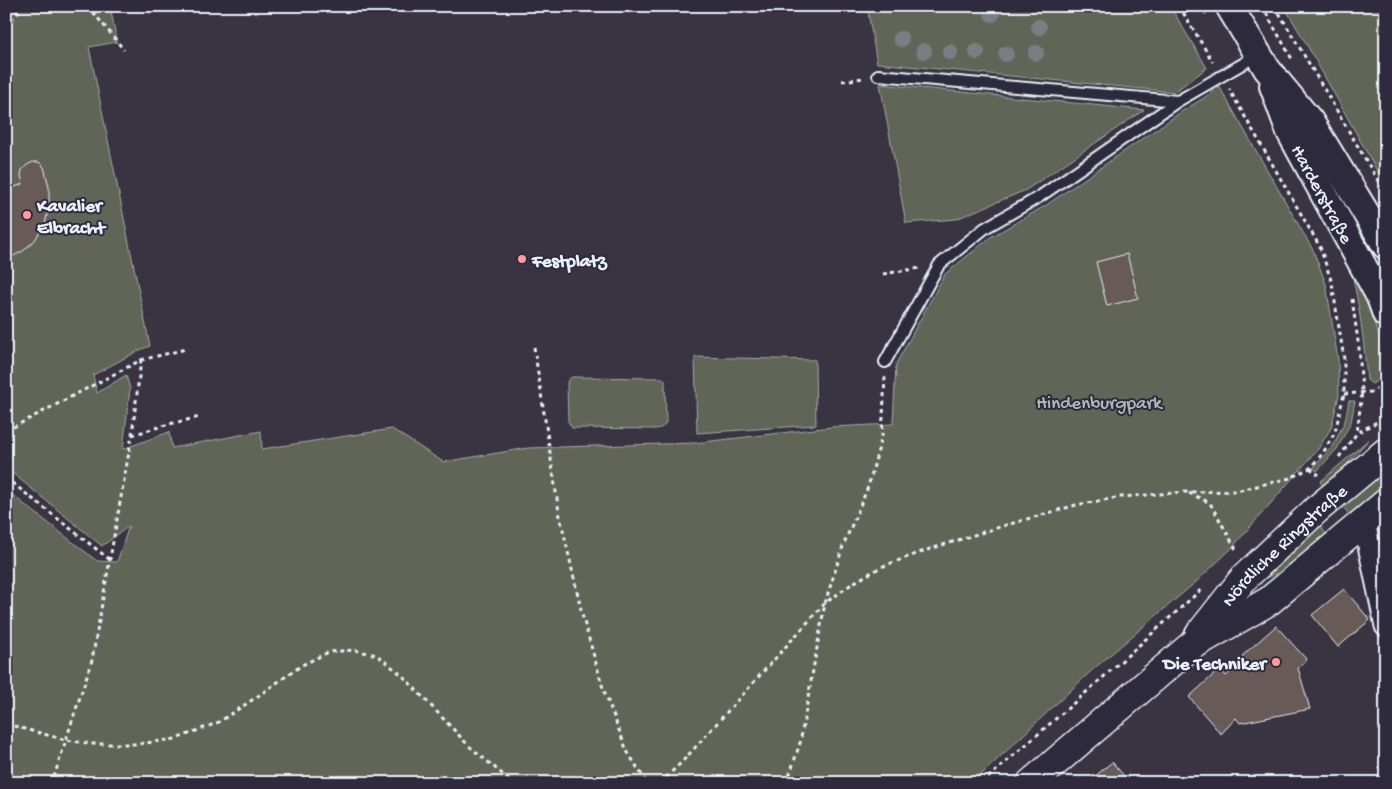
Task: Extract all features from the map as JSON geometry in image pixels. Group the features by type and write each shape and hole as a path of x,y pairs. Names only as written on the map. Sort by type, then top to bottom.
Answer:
{"main road":[{"path":"1377,460 1386,431"},
{"name":"Nördliche Ringstraße","path":"1031,783 1190,646 1244,578 1316,510 1377,460"},
{"name":"Nördliche Ringstraße","path":"1190,646 1269,601 1386,503"}],"street":[{"name":"Harderstraße","path":"1219,14 1262,62 1310,121 1386,246"},
{"name":"Harderstraße","path":"1262,62 1290,132 1380,297 1386,314"},
{"path":"1364,522 1386,626"}],"lane":[{"path":"885,362 939,265 985,228 1039,196 1178,101 1221,77 1262,62"},
{"path":"878,75 1178,101"}],"path":[{"path":"6,26 24,6"},
{"path":"88,6 124,50"},
{"path":"660,783 682,762 826,604 853,583 881,567 996,528 1076,505 1121,497 1186,492 1236,491 1290,478 1310,468 1323,453 1335,432 1344,394 1344,359 1332,283 1320,247 1179,6"},
{"path":"1201,6 1219,14"},
{"path":"1275,6 1386,194"},
{"path":"842,81 878,75"},
{"path":"883,274 939,265"},
{"path":"1352,296 1359,348 1362,392 1357,433"},
{"path":"534,347 559,512 583,618 604,688 627,751 647,783"},
{"path":"6,430 141,360 186,349"},
{"path":"52,783 92,660 132,435 141,360"},
{"path":"787,783 800,743 826,604 843,546 868,488 882,436 885,362"},
{"path":"1344,394 1371,392 1386,384"},
{"path":"132,435 200,417"},
{"path":"1338,459 1357,433 1386,417"},
{"path":"1310,468 1320,475"},
{"path":"6,478 109,559"},
{"path":"1186,492 1210,502 1239,554"},
{"path":"982,783 1206,585"},
{"path":"6,724 66,740 93,744 138,744 176,739 219,722 302,665 329,652 354,650 377,656 403,676 469,746 513,783"}],"green space":[{"name":"Hindenburgpark","path":"6,6 110,6 117,42 89,47 150,346 93,375 97,393 126,375 130,389 123,449 169,432 172,448 261,431 262,449 392,429 443,462 528,448 695,443 832,427 893,424 896,364 945,274 991,237 1045,206 1219,86 1313,250 1326,284 1338,360 1339,395 1331,428 1318,449 1230,550 1197,581 1090,672 971,783 6,783 6,490 97,561 117,562 129,526 102,546 6,468"},
{"path":"867,6 1170,6 1207,68 1174,92 877,63"},
{"path":"1284,6 1386,6 1386,187 1307,45"},
{"path":"880,84 1144,110 1026,190 956,219 906,223"},
{"path":"1353,269 1386,353 1386,375 1372,384 1367,380 1357,297 1351,270"},
{"path":"695,357 815,360 816,425 697,433"},
{"path":"572,377 662,378 665,380 666,422 662,427 656,429 572,428 568,421 567,383"},
{"path":"1349,401 1355,401 1351,422 1337,449 1317,471 1313,468 1333,446 1345,421"},
{"path":"1369,439 1348,463 1324,487 1320,482"},
{"path":"1386,470 1386,485 1349,514 1342,506"},
{"path":"1320,526 1327,535 1283,570 1267,578 1265,577"}],"building":[{"name":"Kavalier Elbracht","path":"33,162 39,162 44,167 49,187 49,208 45,223 35,240 23,251 6,260 6,190 23,184 22,170"},
{"path":"1127,254 1138,298 1107,306 1096,262"},
{"path":"1344,589 1370,620 1338,647 1312,615"},
{"path":"1276,626 1307,660 1298,668 1310,709 1240,723 1236,718 1221,734 1189,697 1220,669 1226,676 1245,659 1242,656"},
{"path":"1112,762 1130,783 1087,783"},
{"path":"1225,778 1230,783 1220,783"}],"place":[{"name":"Kavalier Elbracht","path":"27,215"},
{"name":"Festplatz","path":"522,259"},
{"name":"Die Techniker","path":"1276,662"}]}
